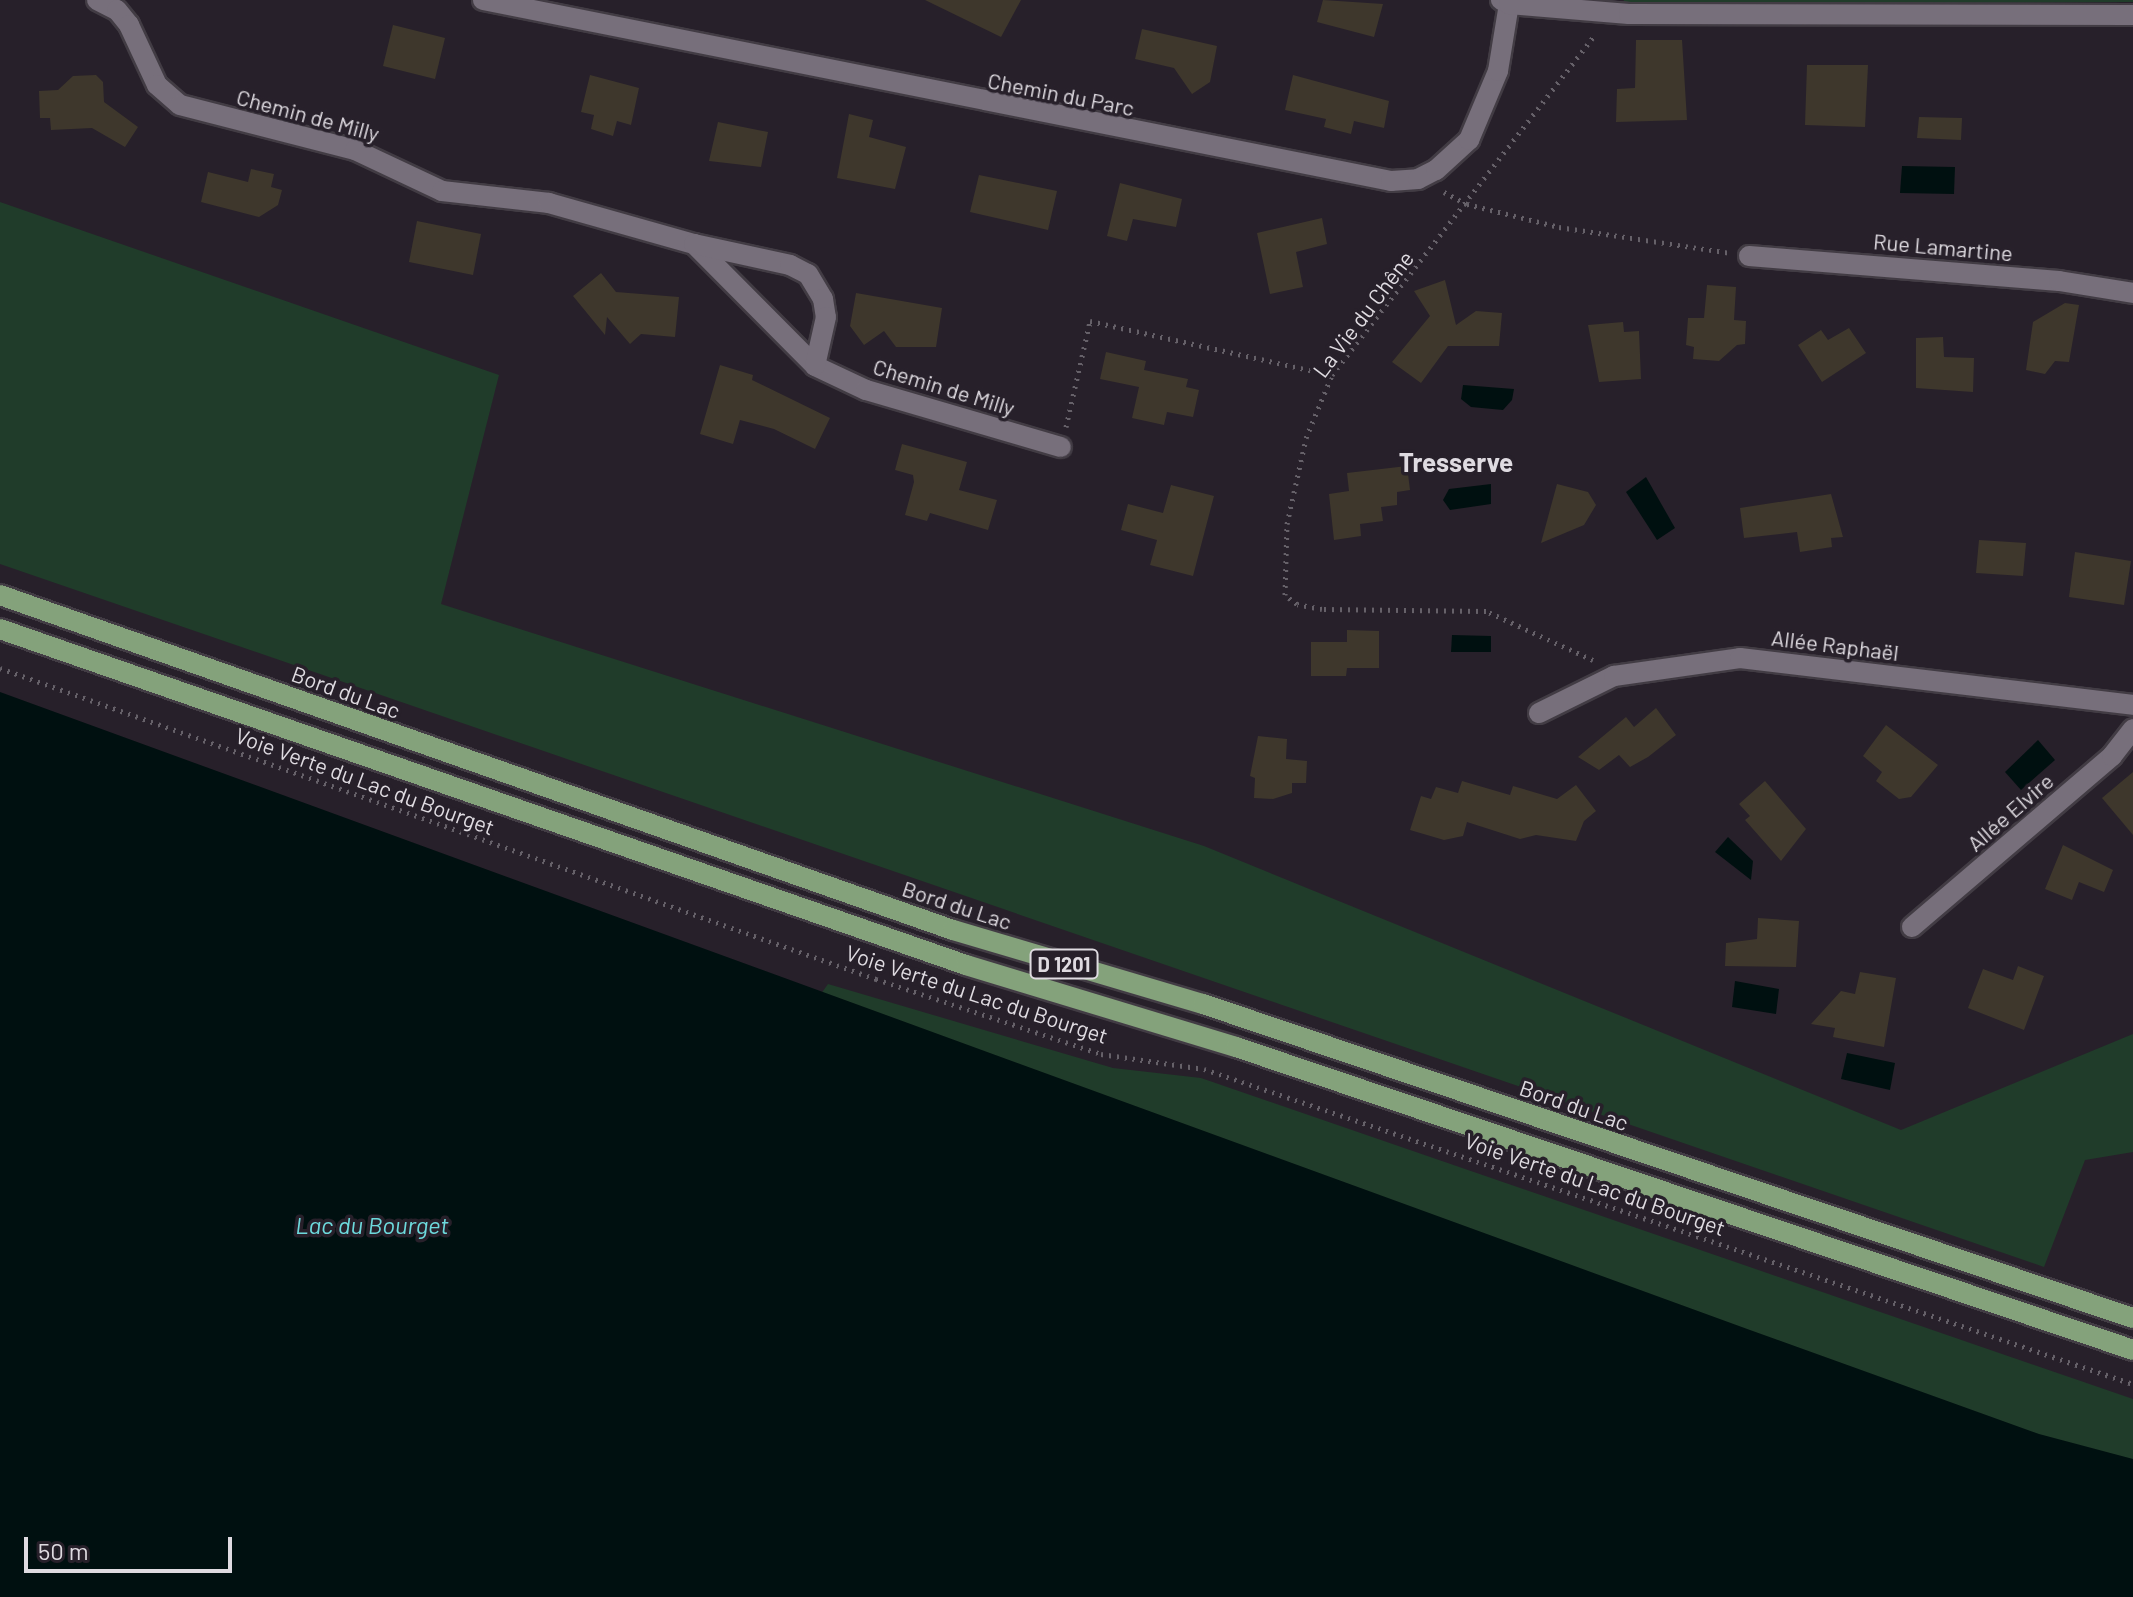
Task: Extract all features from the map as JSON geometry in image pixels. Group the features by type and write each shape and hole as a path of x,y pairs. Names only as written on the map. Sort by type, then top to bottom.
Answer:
{"main road":[{"name":"Bord du Lac","path":"0,595 953,930 1203,1004 2133,1318"},
{"name":"D 1201","path":"0,629 951,960 1236,1047 2133,1350"}],"street":[{"name":"Chemin de Milly","path":"97,0 117,10 129,25 157,85 180,105 355,150 442,191 549,203 694,244 790,265 808,274 823,299 826,317 815,366"},
{"name":"Chemin du Parc","path":"483,0 1357,179 1418,179"},
{"path":"1418,179 1451,159 1483,117 1498,71 1505,2 1613,12 2133,15"},
{"name":"Chemin de Milly","path":"694,244 815,366 866,390 1061,447"},
{"name":"Rue Lamartine","path":"1749,256 2059,281 2133,293"},
{"name":"Allée Raphaël","path":"1539,713 1614,676 1740,658 2133,705"},
{"name":"Allée Elvire","path":"1912,927 2112,756 2133,729"}],"path":[{"name":"La Vie du Chêne","path":"1613,12 1332,375 1306,438 1290,510 1285,595 1297,604 1322,609 1486,611 1581,651 1614,676"},
{"path":"1418,179 1467,204 1559,227 1749,256"},
{"path":"1061,447 1090,321 1332,375"},
{"name":"Voie Verte du Lac du Bourget","path":"0,668 936,999 1101,1054 1204,1069 2133,1384"}],"green space":[{"path":"1624,0 2133,0 2133,2 1622,5"},
{"path":"0,202 499,375 441,604 1204,846 1901,1130 2133,1034 2133,1152 2085,1160 2044,1267 0,564"},
{"path":"828,984 1113,1068 1201,1078 2133,1399 2133,1577 799,1025"}],"water":[{"path":"1902,166 1955,167 1954,194 1900,193"},
{"path":"1463,385 1514,389 1512,400 1503,410 1471,407 1461,399"},
{"path":"1646,477 1675,528 1657,540 1626,492"},
{"path":"1491,484 1491,504 1450,510 1443,500 1449,489"},
{"path":"1452,635 1491,636 1491,652 1451,652"},
{"name":"Lac du Bourget","path":"0,692 2039,1434 2133,1459 2133,1597 0,1597"},
{"path":"2038,740 2055,760 2021,790 2005,772"},
{"path":"1728,837 1753,861 1751,880 1715,852"},
{"path":"1735,981 1779,989 1776,1014 1732,1007"},
{"path":"1847,1053 1895,1063 1890,1090 1841,1079"}],"building":[{"path":"925,0 1021,0 1001,37"},
{"path":"1323,0 1383,4 1374,37 1317,22"},
{"path":"393,25 445,38 435,79 383,66"},
{"path":"1142,29 1217,46 1210,82 1192,94 1174,68 1135,59"},
{"path":"1636,40 1682,40 1687,120 1616,122 1617,89 1635,88"},
{"path":"1807,65 1868,65 1865,127 1805,125"},
{"path":"96,75 103,82 104,102 138,127 125,147 92,128 51,130 50,118 40,118 39,91 58,90 73,76"},
{"path":"590,75 639,88 631,125 617,121 613,136 591,129 594,115 581,112"},
{"path":"1293,75 1389,101 1384,128 1354,121 1351,134 1324,127 1326,119 1285,110"},
{"path":"849,114 873,120 869,137 906,147 895,189 837,178"},
{"path":"1919,117 1962,118 1961,140 1917,138"},
{"path":"718,122 768,132 761,167 709,161"},
{"path":"251,169 274,174 271,187 282,190 278,205 259,217 201,202 208,172 248,182"},
{"path":"979,175 1057,191 1048,230 970,212"},
{"path":"1120,183 1182,199 1176,227 1133,219 1127,241 1107,236"},
{"path":"1322,218 1327,244 1296,252 1303,287 1270,294 1257,233"},
{"path":"417,221 481,234 473,275 409,262"},
{"path":"601,273 616,292 679,297 675,337 641,334 630,344 607,317 605,335 573,296"},
{"path":"1445,280 1456,325 1476,311 1502,313 1499,346 1448,346 1421,383 1392,362 1430,316 1414,291"},
{"path":"1707,285 1736,287 1734,320 1746,321 1745,344 1737,345 1719,361 1693,359 1694,347 1686,345 1688,318 1704,318"},
{"path":"856,293 942,308 936,347 896,347 884,331 864,345 850,326"},
{"path":"2065,303 2079,305 2069,362 2055,361 2045,374 2026,370 2033,322"},
{"path":"1623,322 1624,332 1639,331 1641,379 1599,382 1588,325"},
{"path":"1849,328 1866,353 1822,382 1798,345 1821,330 1828,340"},
{"path":"1943,337 1944,357 1974,358 1973,392 1916,388 1916,338"},
{"path":"1106,352 1146,361 1144,370 1188,379 1186,387 1199,390 1193,417 1167,412 1164,425 1132,418 1139,387 1100,379"},
{"path":"720,365 753,375 752,380 830,418 815,449 774,429 740,420 733,444 700,434"},
{"path":"902,444 967,462 959,490 997,500 988,530 930,513 927,521 905,515 914,482 913,475 895,470"},
{"path":"1407,466 1410,490 1397,492 1397,505 1381,507 1383,521 1360,524 1361,536 1334,540 1329,494 1349,491 1347,473"},
{"path":"1557,484 1588,492 1596,505 1584,525 1541,543"},
{"path":"1171,485 1214,496 1193,576 1150,565 1157,540 1121,530 1128,504 1163,513"},
{"path":"1831,494 1843,537 1831,538 1832,547 1800,552 1797,532 1744,538 1740,508"},
{"path":"1979,540 2026,543 2023,576 1976,573"},
{"path":"2075,552 2131,561 2124,605 2069,597"},
{"path":"1347,630 1379,631 1379,668 1347,668 1346,676 1311,676 1311,642 1347,642"},
{"path":"1656,708 1676,735 1648,757 1630,767 1619,755 1599,770 1578,757 1626,717 1634,727"},
{"path":"1886,725 1938,765 1911,797 1899,799 1876,781 1882,772 1863,756"},
{"path":"1258,736 1287,739 1286,759 1307,761 1306,783 1292,783 1292,793 1273,799 1254,798 1255,778 1250,776"},
{"path":"2133,772 2133,835 2102,798"},
{"path":"1462,781 1510,795 1513,786 1557,799 1576,785 1596,811 1584,821 1576,841 1536,835 1520,839 1467,822 1463,836 1444,840 1410,830 1421,796 1431,799 1436,787 1458,793"},
{"path":"1765,781 1806,829 1781,861 1745,820 1750,816 1739,804"},
{"path":"2063,845 2113,870 2104,892 2079,882 2072,900 2045,889"},
{"path":"1758,918 1799,921 1796,967 1725,966 1726,943 1757,939"},
{"path":"2018,966 2044,976 2024,1030 1968,1008 1983,969 2013,980"},
{"path":"1860,972 1896,978 1884,1047 1833,1037 1835,1028 1811,1024 1841,991 1855,994"}],"district":[{"name":"Tresserve","path":"1456,462"}]}
